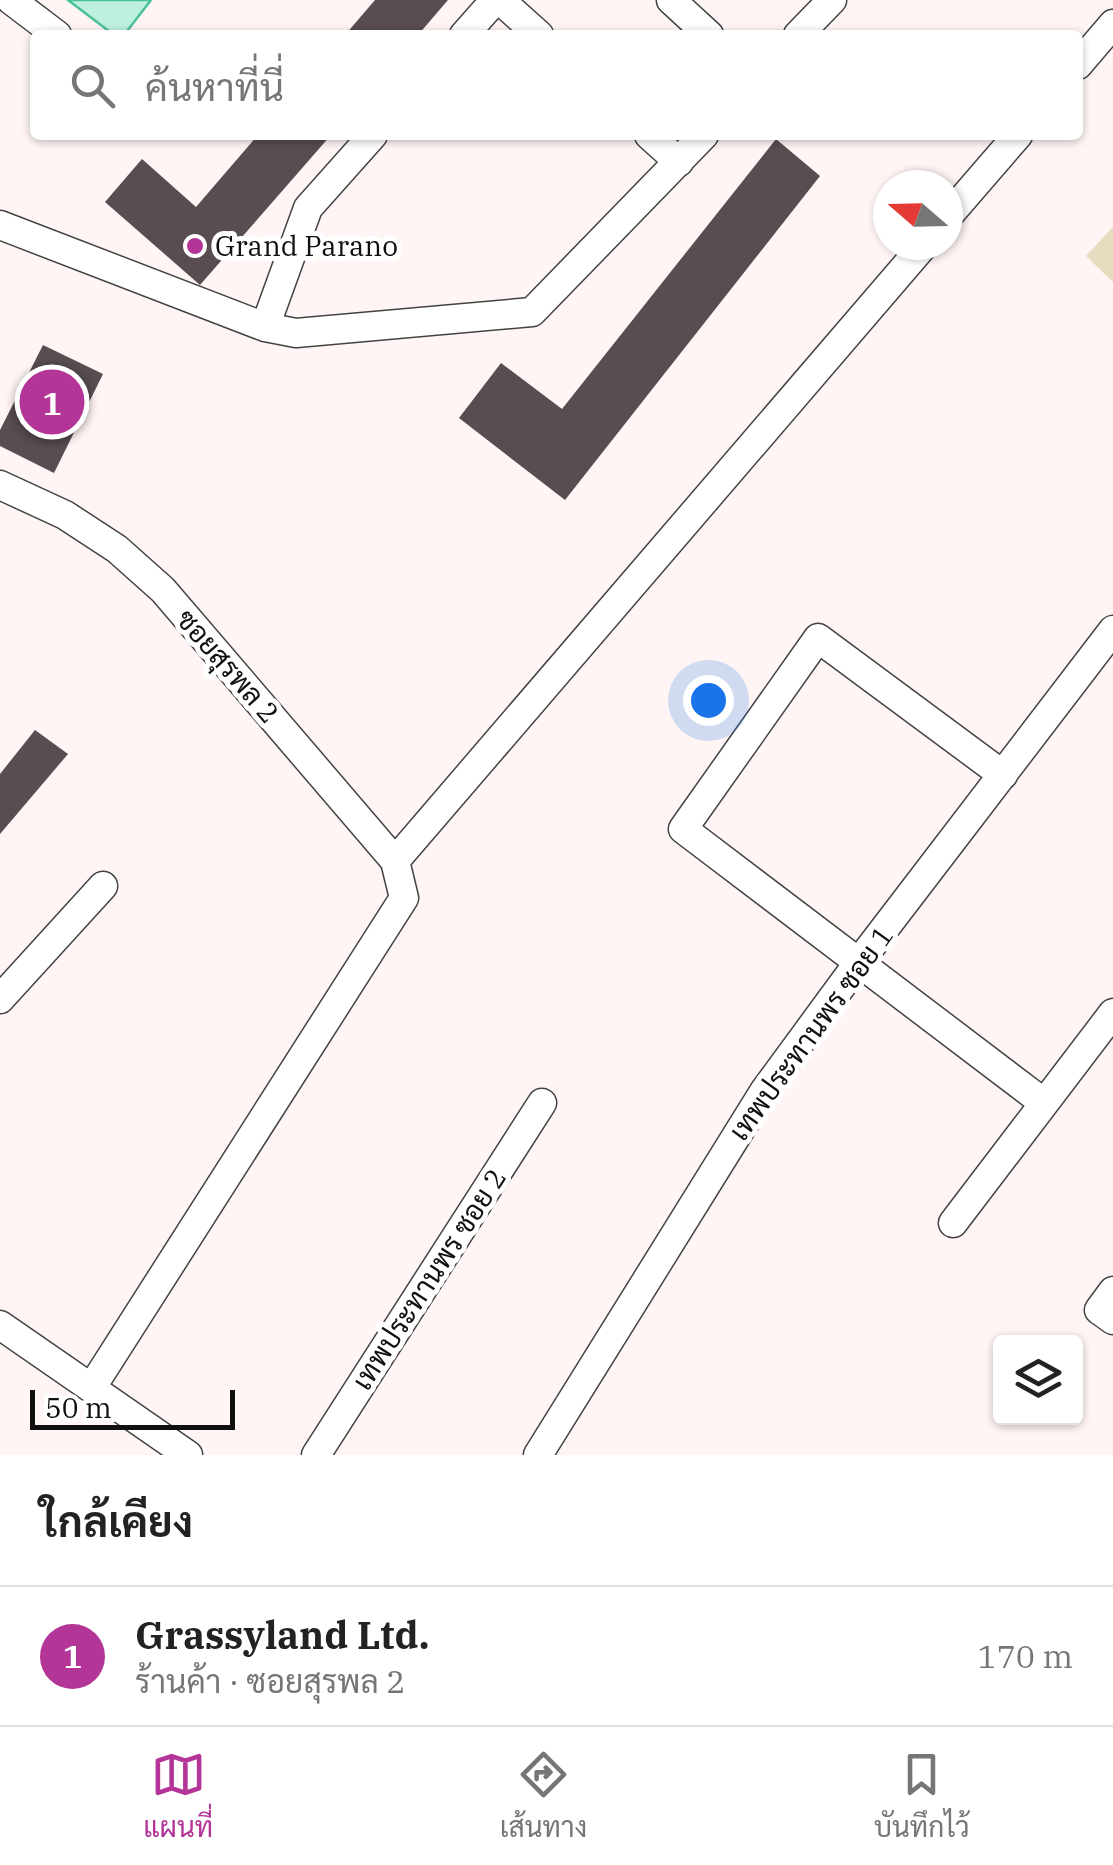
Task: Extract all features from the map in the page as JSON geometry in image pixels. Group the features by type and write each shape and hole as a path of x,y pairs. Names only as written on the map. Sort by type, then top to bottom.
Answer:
{"street":[{"path":"11,0 50,30"},
{"path":"469,30 498,0 533,30"},
{"path":"671,0 703,30"},
{"path":"803,30 832,0"},
{"path":"1083,59 1113,24"},
{"path":"266,327 308,208 369,140"},
{"path":"655,140 679,162"},
{"path":"0,225 266,327 296,333 532,312 699,140"},
{"path":"963,199 1014,140"},
{"path":"396,861 911,260"},
{"name":"ซอยสุรพล 2","path":"0,484 64,515 117,549 163,590 396,861 404,898 92,1387"},
{"name":"เทพประทานพร ซอย 1","path":"538,1455 766,1090 1113,630"},
{"path":"1003,775 818,638 683,828 1044,1103"},
{"path":"0,999 103,886"},
{"path":"953,1223 1113,1013"},
{"name":"เทพประทานพร ซอย 2","path":"316,1455 542,1104"},
{"path":"1113,1291 1099,1310 1113,1320"},
{"path":"0,1325 188,1455"}],"shaded area":[{"path":"68,0 151,0 128,30 107,30"},
{"path":"1113,227 1113,282 1086,256"}],"building":[{"path":"375,0 448,0 422,30 349,30"},
{"name":"Grand Parano","path":"254,140 327,140 200,285 105,202 142,159 196,207"},
{"path":"775,140 820,176 565,500 459,418 501,363 562,409"},
{"path":"43,345 103,374 54,473 0,446 0,430"},
{"path":"35,730 68,754 0,834 0,774"}],"place":[{"name":"Grand Parano","path":"195,246"},
{"name":"Grassyland Ltd.","path":"52,402"}]}
